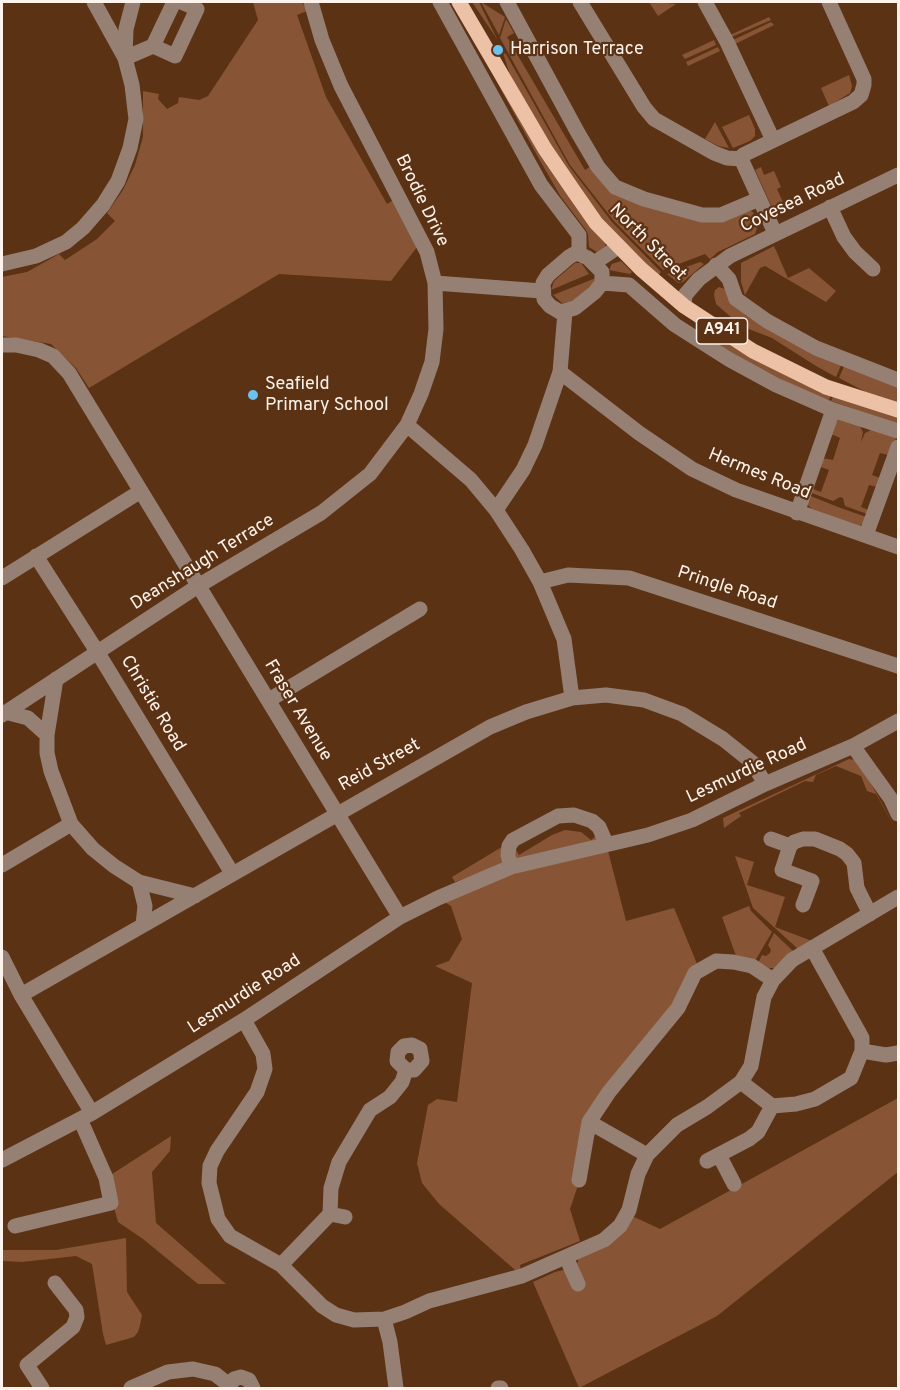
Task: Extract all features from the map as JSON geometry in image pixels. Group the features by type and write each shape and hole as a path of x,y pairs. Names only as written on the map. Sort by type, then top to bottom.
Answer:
{"main road":[{"name":"North Street","path":"459,2 545,149 596,223 604,263 684,306 753,351 779,365 826,387 898,410"}],"street":[{"path":"2,264 36,256 66,242 83,228 118,181 130,148 136,119 132,85 125,58 94,2"},
{"path":"125,58 126,28 133,2"},
{"path":"125,58 153,46 174,2"},
{"path":"153,46 175,56 197,9 181,2"},
{"name":"Brodie Drive","path":"311,2 322,40 341,86 427,252 435,283 436,329 432,362 407,425"},
{"path":"440,2 541,185 579,235 579,254"},
{"path":"507,2 578,133 598,167 615,187 644,199 702,215 721,215 759,199"},
{"path":"580,2 644,107 654,118 714,153 727,158 742,159"},
{"path":"705,2 727,42 773,140"},
{"path":"775,233 743,164 743,155 853,102 861,95 864,85 864,78 829,2"},
{"name":"Covesea Road","path":"684,306 685,295 699,279 729,256 898,175"},
{"path":"830,207 844,237 855,252 873,268"},
{"path":"604,263 583,302 566,312 555,310 550,306 543,288 548,275 568,257 579,254 604,263 675,325 730,360 833,410 898,430"},
{"path":"712,269 729,279 736,299 767,321 816,348 898,380"},
{"path":"435,283 543,288"},
{"path":"496,510 523,470 535,445 560,372 566,312"},
{"name":"Fraser Avenue","path":"2,345 16,345 39,350 53,356 69,373 400,917"},
{"name":"Hermes Road","path":"560,372 639,433 692,469 736,490 898,548"},
{"path":"797,513 833,410"},
{"path":"407,425 471,480 496,510 522,550 540,582 564,639 572,698"},
{"name":"Deanshaugh Terrace","path":"3,714 198,586 321,513 370,474 407,425"},
{"path":"866,535 898,447"},
{"path":"2,578 141,491"},
{"name":"Christie Road","path":"36,556 232,873"},
{"name":"Pringle Road","path":"540,582 568,575 629,578 898,666"},
{"path":"268,700 420,609"},
{"path":"56,679 47,735 51,771 71,824 93,849 139,882 195,896"},
{"name":"Reid Street","path":"21,994 490,727 526,712 572,698 606,695 644,700 682,714 723,739 753,763 765,784"},
{"path":"3,714 28,718 47,735"},
{"name":"Lesmurdie Road","path":"2,1160 86,1116 244,1020 400,917 438,898 511,867 648,835 692,820 765,784 853,746 898,721"},
{"path":"853,746 891,799 898,814"},
{"path":"511,867 508,855 509,846 513,840 558,816 574,815 592,821 599,827 606,843"},
{"path":"2,865 71,824"},
{"path":"771,839 790,846"},
{"path":"803,905 812,881 782,870 790,846 794,842 815,839 840,849 854,863 857,888 870,914"},
{"path":"139,882 145,906 143,925"},
{"path":"244,1020 263,1054 266,1069 257,1092 217,1151 210,1166 209,1183 218,1219 230,1236 281,1265 315,1300 336,1315 354,1320 384,1319 429,1301 522,1276 604,1240 620,1226 629,1210 638,1174 647,1155 677,1125 741,1082 751,1065 764,998 773,980 792,960 898,897"},
{"path":"741,1082 772,1106 796,1104 815,1099 851,1078 862,1051 862,1038 812,948"},
{"path":"2,957 86,1116 106,1178 111,1203 15,1226"},
{"path":"579,1180 589,1122 609,1092 678,1008 695,973 716,961 733,962 752,966 773,980"},
{"path":"862,1051 886,1055 898,1053"},
{"path":"281,1265 337,1215 331,1188 339,1162 370,1110 397,1089 406,1070"},
{"path":"734,1184 713,1158 749,1140 758,1132 772,1106"},
{"path":"589,1122 647,1155"},
{"path":"566,1257 578,1284"},
{"path":"42,1389 27,1365 73,1327 77,1317 76,1310 55,1283"},
{"path":"384,1319 390,1342 396,1389"},
{"path":"131,1389 168,1372 193,1369 215,1374 228,1387 234,1379 241,1377 249,1380 253,1389"}],"shaded area":[{"path":"253,2 302,2 307,11 297,15 326,97 387,204 397,198 417,247 391,281 279,274 89,388 76,368 51,344 2,336 2,277 27,272 59,254 65,260 97,239 115,221 107,213 123,190 135,165 143,137 143,91 159,94 158,99 167,109 178,103 179,97 199,100 208,96 258,20"},
{"path":"472,2 479,2 498,41 495,36"},
{"path":"481,2 505,17 499,35"},
{"path":"649,2 665,2 676,4 658,16"},
{"path":"458,11 606,243 605,247 597,252 589,247 586,230 561,197"},
{"path":"769,17 771,20 729,38 728,36"},
{"path":"506,19 514,33 507,37 585,170 591,166 690,219 751,211 758,225 755,234 718,252 710,259 705,254 663,270 614,221 570,165 500,38"},
{"path":"771,22 774,25 733,45 731,41"},
{"path":"714,40 716,45 685,59 682,55"},
{"path":"718,47 720,51 688,66 686,62"},
{"path":"503,53 506,54 569,166 612,222 661,272 658,276 579,194 512,81"},
{"path":"849,75 852,86 850,93 829,106 821,88"},
{"path":"749,115 755,129 755,136 750,141 733,148 722,127"},
{"path":"715,122 729,148 718,146 705,139"},
{"path":"761,167 764,175 774,171 781,187 777,189 787,211 776,216 755,170"},
{"path":"774,246 788,278 809,268 836,291 826,302 765,266 760,268 745,295 741,282 741,263"},
{"path":"621,261 632,272 630,274 609,270 612,264"},
{"path":"700,262 704,264 683,282 678,283 667,274"},
{"path":"575,263 581,263 589,274 551,290 554,281"},
{"path":"596,278 593,284 571,302 562,303 553,295"},
{"path":"719,287 842,363 836,377 772,338 741,326 716,304 714,295 715,290"},
{"path":"707,332 833,391 829,400 806,392 740,358 705,335"},
{"path":"845,364 898,383 898,403 866,392 839,378"},
{"path":"835,392 898,414 898,424 831,401"},
{"path":"837,418 859,425 863,432 861,442 865,433 873,429 895,437 896,441 888,455 880,453 872,475 880,478 877,487 869,485 861,507 869,510 870,515 845,506 843,498 840,497 833,501 809,492 813,489 821,492 829,470 821,467 822,458 833,460 840,438 831,434"},
{"path":"808,495 869,518 860,526 812,509 808,505"},
{"path":"849,759 855,760 863,769 898,833 876,794 867,791 861,776 836,766 816,775 813,782 805,781 739,813 741,816 724,828 723,818"},
{"path":"565,830 581,832 591,840 596,836 598,840 516,858 515,848 519,855 552,835"},
{"path":"606,843 626,921 674,908 700,971 609,1092 570,1209 580,1241 520,1265 522,1276 439,1204 422,1183 417,1163 428,1105 437,1099 457,1102 472,983 435,966 449,961 462,939 451,906 438,898"},
{"path":"505,845 502,865 455,882 452,877"},
{"path":"735,856 754,862 747,885 785,897 775,927 812,941 798,949 753,908"},
{"path":"749,906 751,911 772,932 755,961 736,956 722,917"},
{"path":"774,933 793,951 774,968 769,968 758,963 762,955 766,956 770,953 768,945"},
{"path":"898,1098 898,1172 717,1316 579,1388 533,1282 555,1272 576,1267 579,1258 632,1216 660,1229"},
{"path":"171,1136 170,1151 152,1172 156,1223 226,1284 198,1284 143,1239 118,1222 106,1178"},
{"path":"126,1238 127,1292 142,1315 138,1332 134,1337 106,1345 92,1264 76,1256 22,1262 2,1261 2,1250 56,1250"}],"place":[{"name":"Harrison Terrace","path":"498,50"},
{"name":"Seafield Primary School","path":"253,395"}]}
